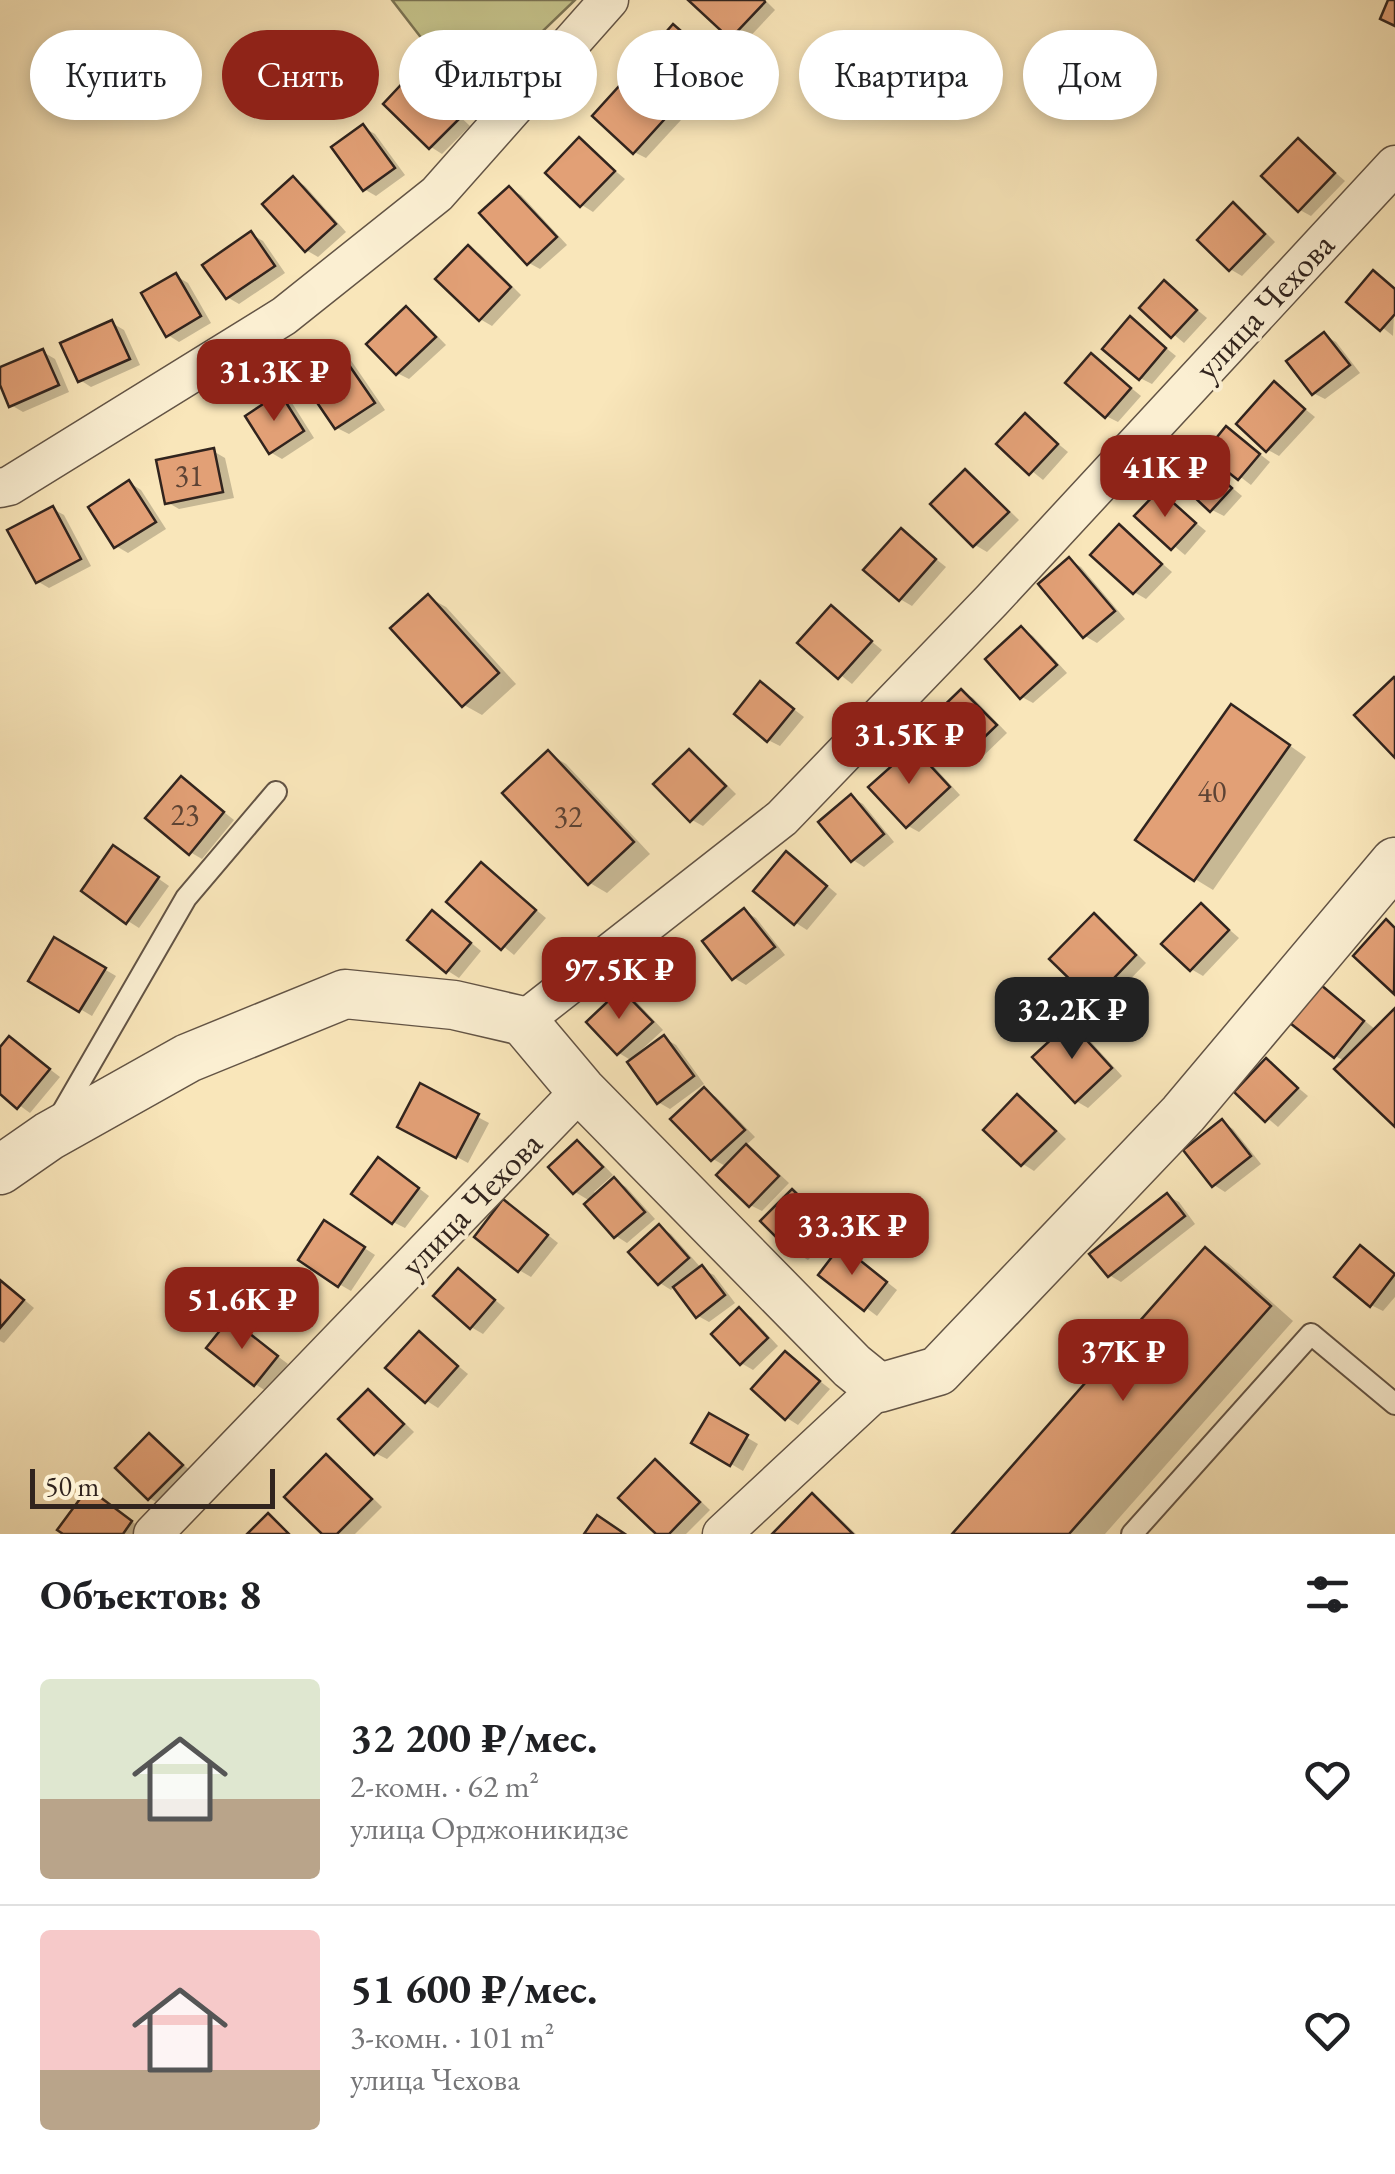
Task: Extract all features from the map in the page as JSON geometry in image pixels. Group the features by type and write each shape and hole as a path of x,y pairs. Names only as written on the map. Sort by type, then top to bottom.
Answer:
{"street":[{"path":"0,488 284,316 437,194 609,0"},
{"name":"улица Чехова","path":"523,1021 782,818 992,600 1395,164"},
{"path":"722,1534 879,1388 938,1370 1183,1114 1395,862"},
{"path":"0,1170 48,1136 188,1058 345,994 454,1005 523,1021 581,1090 852,1366 879,1388"},
{"name":"улица Чехова","path":"152,1534 581,1090"}],"lane":[{"path":"48,1136 186,898 276,792"},
{"path":"1132,1534 1311,1334 1395,1404"}],"shaded area":[{"path":"392,0 575,0 544,30 415,30"}],"building":[{"path":"688,0 764,0 739,30 720,30"},
{"path":"1388,0 1395,0 1395,26 1380,19"},
{"path":"399,87 399,120 383,104"},
{"path":"617,88 617,120 664,120 633,154 596,120 597,110"},
{"path":"399,120 458,120 429,149"},
{"path":"363,124 395,168 363,191 331,147"},
{"path":"579,137 615,171 580,207 545,173"},
{"path":"1298,138 1335,173 1298,212 1261,176"},
{"path":"293,176 336,224 305,252 262,204"},
{"path":"509,186 557,237 527,265 479,213"},
{"path":"1233,202 1265,234 1229,271 1197,240"},
{"path":"251,231 275,266 226,299 202,265"},
{"path":"468,245 511,287 479,321 435,279"},
{"path":"1373,270 1395,289 1395,314 1380,331 1346,302"},
{"path":"176,273 201,316 166,337 141,293"},
{"path":"1164,280 1197,310 1171,338 1139,308"},
{"path":"406,306 436,337 396,375 366,344"},
{"path":"1130,316 1166,348 1139,380 1102,349"},
{"path":"112,320 130,359 78,382 60,343"},
{"path":"1324,332 1350,365 1312,395 1286,361"},
{"path":"43,349 59,385 9,407 0,385 0,367"},
{"path":"338,349 375,403 335,429 299,376"},
{"path":"1091,353 1131,388 1105,418 1065,383"},
{"path":"1274,381 1305,409 1266,452 1236,424"},
{"path":"280,393 304,431 269,454 245,416"},
{"path":"1025,413 1058,444 1029,475 996,444"},
{"path":"1226,426 1260,454 1238,480 1204,453"},
{"path":"214,448 223,492 165,504 156,460"},
{"path":"1194,454 1232,488 1210,512 1173,477"},
{"path":"965,469 1009,512 973,547 930,504"},
{"path":"129,480 156,522 114,548 88,507"},
{"path":"1159,490 1196,523 1171,550 1134,516"},
{"path":"53,506 81,559 36,583 7,530"},
{"path":"1119,524 1162,564 1133,594 1090,555"},
{"path":"901,528 936,559 899,601 863,570"},
{"path":"1069,557 1115,611 1083,638 1038,584"},
{"path":"428,594 499,673 462,707 390,628"},
{"path":"831,605 872,641 838,679 797,643"},
{"path":"1021,626 1057,665 1020,699 985,659"},
{"path":"1395,678 1395,758 1354,715"},
{"path":"760,681 794,709 767,742 734,714"},
{"path":"961,689 997,725 965,756 929,720"},
{"path":"1231,704 1290,745 1194,881 1135,840"},
{"path":"913,747 950,787 906,828 868,787"},
{"path":"689,749 726,786 690,822 653,784"},
{"path":"548,750 634,842 588,885 502,793"},
{"path":"181,776 224,812 189,855 145,818"},
{"path":"851,794 884,834 851,862 818,822"},
{"path":"113,845 159,877 126,924 81,891"},
{"path":"786,851 827,886 794,925 753,891"},
{"path":"481,862 536,910 501,950 446,902"},
{"path":"1201,903 1229,930 1190,971 1161,944"},
{"path":"744,908 775,947 732,980 702,941"},
{"path":"432,910 471,943 446,973 407,940"},
{"path":"1094,913 1136,955 1092,1001 1049,959"},
{"path":"1386,919 1395,928 1394,994 1353,956"},
{"path":"54,937 106,968 79,1012 28,981"},
{"path":"1321,985 1364,1021 1334,1058 1290,1023"},
{"path":"621,989 653,1022 617,1055 586,1022"},
{"path":"1395,1008 1395,1127 1334,1069"},
{"path":"1070,1022 1112,1068 1075,1103 1032,1057"},
{"path":"664,1035 694,1076 657,1104 627,1062"},
{"path":"9,1036 50,1069 17,1109 0,1094 0,1047"},
{"path":"1266,1058 1298,1088 1265,1122 1234,1092"},
{"path":"420,1083 479,1114 456,1158 397,1127"},
{"path":"704,1087 745,1130 711,1161 670,1119"},
{"path":"1017,1094 1056,1131 1021,1166 983,1130"},
{"path":"1222,1119 1251,1156 1212,1187 1183,1150"},
{"path":"577,1140 603,1167 573,1194 548,1167"},
{"path":"746,1144 779,1176 749,1207 716,1175"},
{"path":"378,1157 419,1188 392,1224 351,1194"},
{"path":"614,1177 645,1212 614,1238 584,1204"},
{"path":"792,1189 827,1223 794,1255 760,1221"},
{"path":"1167,1193 1185,1216 1108,1277 1089,1254"},
{"path":"503,1199 548,1235 518,1272 474,1237"},
{"path":"324,1220 365,1247 338,1287 298,1260"},
{"path":"659,1224 689,1258 658,1285 628,1252"},
{"path":"841,1245 887,1282 864,1311 818,1275"},
{"path":"1360,1245 1395,1274 1370,1307 1334,1277"},
{"path":"1205,1247 1271,1306 1069,1534 952,1534"},
{"path":"702,1265 725,1295 696,1318 673,1287"},
{"path":"458,1268 495,1300 470,1329 433,1296"},
{"path":"0,1280 24,1300 0,1328"},
{"path":"739,1307 768,1338 740,1365 711,1334"},
{"path":"230,1318 278,1356 254,1386 206,1348"},
{"path":"419,1331 458,1366 425,1403 385,1368"},
{"path":"785,1351 820,1381 785,1420 751,1389"},
{"path":"368,1389 404,1424 374,1455 338,1419"},
{"path":"709,1413 748,1435 730,1466 691,1443"},
{"path":"149,1433 183,1465 148,1500 115,1468"},
{"path":"326,1454 372,1499 337,1534 322,1534 284,1497"},
{"path":"655,1459 700,1502 669,1534 656,1534 618,1498"},
{"path":"88,1488 132,1521 123,1534 63,1534 57,1530"},
{"path":"812,1493 853,1534 772,1534"},
{"path":"268,1513 289,1534 247,1534"},
{"path":"597,1515 625,1534 584,1534"}]}
